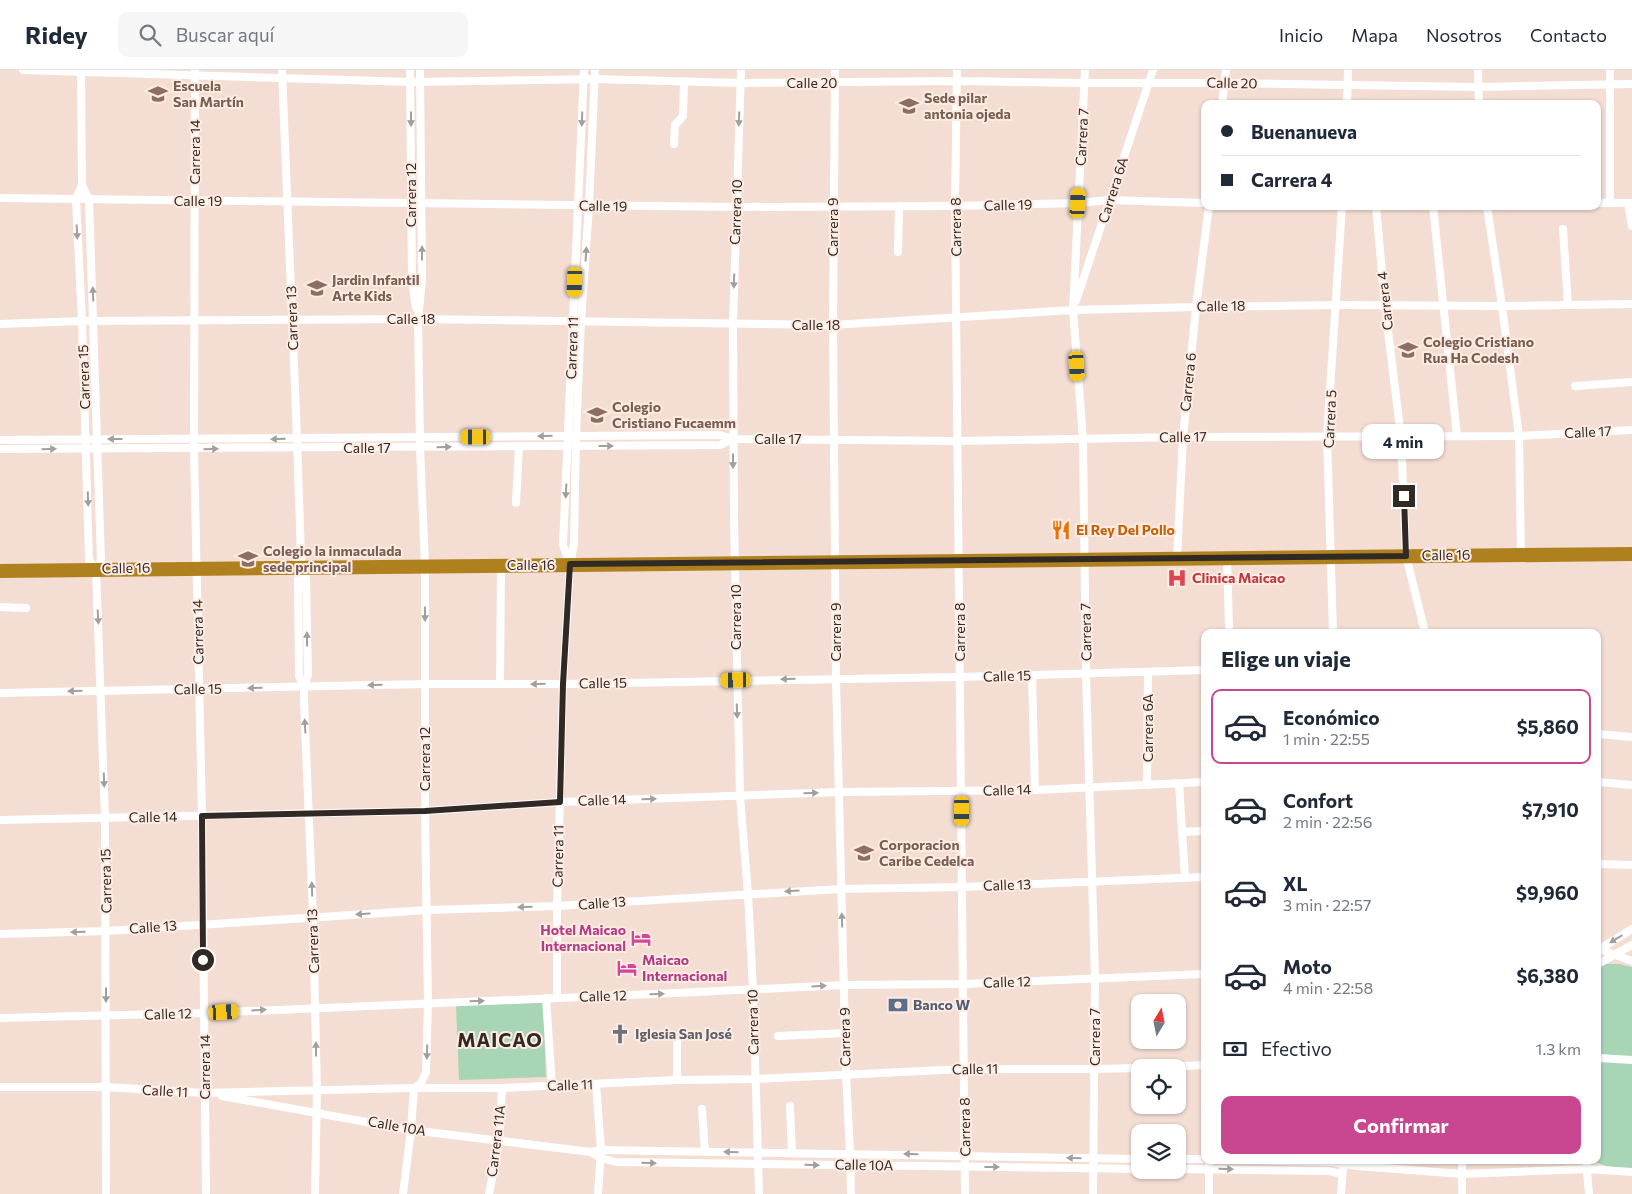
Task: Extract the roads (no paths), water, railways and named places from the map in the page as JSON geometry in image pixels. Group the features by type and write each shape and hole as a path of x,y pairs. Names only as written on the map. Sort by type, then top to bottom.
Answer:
{"highway":[{"name":"Calle 16","path":"0,571 1632,554"}],"street":[{"name":"Calle 20","path":"23,70 282,74 411,82 595,79 741,83 1149,82 1478,87 1632,84"},
{"name":"Carrera 15","path":"81,70 82,185 76,199 90,560 96,569 105,818 106,1194"},
{"name":"Carrera 12","path":"410,70 412,280 418,319"},
{"name":"Carrera 12","path":"403,1194 414,1088 421,1084 426,1073 428,1003 425,811 425,566 420,447 418,319 422,280 420,70"},
{"name":"Carrera 11","path":"557,997 557,906 563,684 570,564 574,544 572,436 577,320 578,206 584,70"},
{"name":"Carrera 11","path":"577,320 589,206 595,70"},
{"name":"Carrera 10","path":"741,70 733,325 736,680 740,796 753,990 759,1194"},
{"name":"Carrera 9","path":"835,70 833,325 836,679 846,1074 851,1194"},
{"name":"Carrera 8","path":"957,70 955,206 965,1194"},
{"name":"Carrera 7","path":"1085,70 1073,310 1082,439 1086,674 1096,978 1093,1194"},
{"name":"Carrera 6A","path":"1073,310 1152,70"},
{"path":"1223,100 1226,70"},
{"path":"1347,100 1348,70"},
{"path":"1478,70 1479,100"},
{"path":"1610,70 1610,203"},
{"name":"Carrera 14","path":"194,73 194,449 200,688 206,1194"},
{"name":"Carrera 13","path":"282,74 302,567 298,578 299,676 304,687 313,917 317,1090 315,1194"},
{"path":"674,144 674,125 682,116 684,82"},
{"name":"Carrera 15","path":"82,185 89,200 94,321 101,560 96,569"},
{"name":"Calle 19","path":"0,198 195,201 287,200 736,207 955,206 1078,203 1110,200 1201,203"},
{"path":"1601,203 1630,203 1632,226"},
{"path":"898,252 899,206"},
{"name":"Carrera 6","path":"1177,558 1182,437 1208,210"},
{"name":"Carrera 5","path":"1333,629 1328,436 1342,210"},
{"name":"Carrera 4","path":"1376,210 1385,306 1401,437 1406,556 1424,629"},
{"path":"1433,210 1457,436"},
{"path":"1488,210 1519,436 1522,555"},
{"path":"1563,229 1568,304"},
{"name":"Calle 18","path":"0,324 94,321 418,319 833,325 1073,310 1337,305 1502,306 1632,304"},
{"path":"1575,386 1632,382"},
{"name":"Calle 17","path":"0,440 720,435 733,439 958,442 1182,437 1519,436 1632,430"},
{"name":"Calle 17","path":"0,449 720,445 733,439"},
{"path":"516,503 519,446"},
{"path":"1227,558 1229,626"},
{"path":"500,684 501,565"},
{"path":"0,607 26,608"},
{"name":"Calle 15","path":"0,693 425,684 563,684 960,677 1201,670"},
{"name":"Carrera 6A","path":"1148,672 1148,785"},
{"path":"1032,675 1035,790"},
{"path":"1601,734 1632,737"},
{"name":"Calle 14","path":"0,820 425,811 560,802 840,792 1035,790 1201,782"},
{"path":"1601,782 1632,785"},
{"path":"1179,783 1185,878"},
{"path":"1182,832 1201,831"},
{"path":"1601,864 1632,865"},
{"name":"Calle 13","path":"0,934 106,930 428,910 557,906 841,889 1201,877"},
{"path":"1601,947 1632,929"},
{"path":"1601,962 1632,945"},
{"path":"1601,950 1632,961"},
{"name":"Calle 12","path":"0,1018 205,1013 844,985 963,984 1201,974"},
{"path":"546,998 552,1086"},
{"path":"778,1036 845,1033"},
{"path":"677,1041 677,1080"},
{"path":"1601,1058 1632,1060"},
{"name":"Calle 11","path":"1186,1066 1201,1065"},
{"name":"Calle 11","path":"0,1087 106,1087 204,1093 502,1088 964,1069 1131,1068"},
{"path":"596,1084 602,1150 598,1194"},
{"name":"Carrera 11A","path":"489,1194 499,1142 502,1088"},
{"name":"Calle 10A","path":"204,1093 411,1130 590,1152 602,1150 850,1153 1131,1159"},
{"path":"790,1106 792,1153"},
{"path":"702,1109 705,1152"},
{"name":"Calle 10A","path":"590,1152 601,1158 616,1162 1131,1169"},
{"path":"1186,1159 1201,1160"},
{"path":"1209,1164 1209,1194"},
{"path":"1341,1194 1343,1164"},
{"path":"1350,1164 1462,1174 1586,1169 1632,1172"},
{"path":"1462,1164 1462,1194"},
{"path":"1586,1164 1589,1194"},
{"path":"1186,1169 1328,1171 1342,1174"}],"place":[{"name":"Escuela San Martín","path":"158,94"},
{"name":"Sede pilar antonia ojeda","path":"909,106"},
{"name":"Jardin Infantil Arte Kids","path":"317,288"},
{"name":"Colegio Cristiano Rua Ha Codesh","path":"1408,350"},
{"name":"Colegio Cristiano Fucaemm","path":"597,415"},
{"name":"El Rey Del Pollo","path":"1061,530"},
{"name":"Colegio la inmaculada sede principal","path":"248,559"},
{"name":"Clinica Maicao","path":"1177,578"},
{"name":"Corporacion Caribe Cedelca","path":"864,853"},
{"name":"Hotel Maicao Internacional","path":"641,938"},
{"name":"Maicao Internacional","path":"627,968"},
{"name":"Banco W","path":"898,1005"},
{"name":"Iglesia San José","path":"620,1034"}],"district":[{"name":"MAICAO","path":"500,1040"}]}
